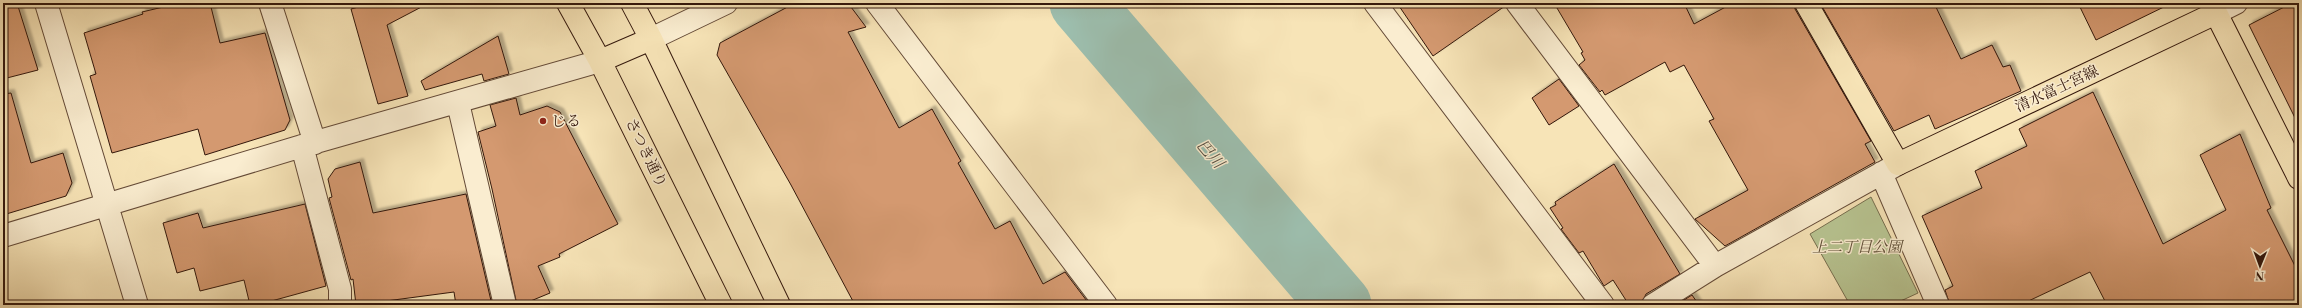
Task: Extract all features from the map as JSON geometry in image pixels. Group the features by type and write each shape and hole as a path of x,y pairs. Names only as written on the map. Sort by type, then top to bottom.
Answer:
{"main road":[{"name":"さつき通り","path":"568,3 600,61 722,305"},
{"path":"632,3 651,39 779,305"},
{"path":"1806,3 1889,168"},
{"path":"2214,8 2299,178"},
{"name":"清水富士宮線","path":"1889,168 2214,8"},
{"path":"600,61 651,39"}],"street":[{"path":"46,3 137,305"},
{"path":"270,3 308,144 340,288 340,305"},
{"path":"651,39 726,3"},
{"path":"877,3 1106,305"},
{"path":"1375,3 1604,305"},
{"path":"1517,3 1715,266"},
{"path":"2214,8 2236,3"},
{"path":"3,236 308,144 458,103 600,61"},
{"path":"458,103 505,305"},
{"path":"1653,305 1715,266 1889,168 1938,305"}],"green space":[{"name":"上二丁目公園","path":"1871,197 1918,293 1892,305 1850,305 1810,234"}],"building":[{"path":"3,3 17,3 38,70 3,79"},
{"path":"180,3 210,3 220,43 265,33 290,120 285,130 205,155 198,129 112,153 90,76 96,74 84,33 143,14 142,12"},
{"path":"373,3 429,3 387,25 408,96 378,104 351,9"},
{"path":"795,3 848,3 866,27 848,32 899,128 932,109 961,161 958,163 995,229 1010,221 1043,284 1065,272 1090,305 855,305 791,185 717,55 720,43"},
{"path":"1397,3 1505,3 1505,6 1433,56"},
{"path":"1554,3 1684,3 1694,24 1733,3 1794,3 1795,9 1871,141 1865,144 1875,162 1725,246 1695,219 1748,190 1709,121 1714,119 1684,65 1670,72 1665,62 1605,95 1602,90 1600,92 1579,65 1585,60 1581,53 1583,52"},
{"path":"1820,3 1934,3 1961,59 1992,45 2003,67 2010,65 2021,91 1935,129 1929,115 1894,131"},
{"path":"2078,3 2172,3 2096,40"},
{"path":"2292,3 2299,3 2299,126 2249,25"},
{"path":"498,36 509,74 484,81 482,74 425,90 421,81"},
{"path":"1559,79 1579,106 1549,125 1532,98"},
{"path":"2093,92 2163,244 2226,210 2200,155 2240,134 2271,208 2267,210 2299,274 2299,305 2107,305 2090,272 2020,305 1950,305 1945,290 1953,286 1922,216 1982,188 1975,171 2027,146 2019,129"},
{"path":"11,93 31,163 63,153 72,183 66,196 3,215 3,94"},
{"path":"516,98 520,115 547,106 560,112 618,224 559,254 560,257 538,266 550,293 521,305 517,305 478,132 496,126 490,105"},
{"path":"360,162 373,213 466,194 492,305 456,305 454,292 356,305 353,279 351,280 329,198 332,197 328,179 335,169"},
{"path":"1614,164 1680,274 1646,294 1641,305 1629,305 1613,280 1604,286 1583,251 1579,253 1561,229 1563,228 1550,208 1556,205 1555,202"},
{"path":"305,204 326,286 257,305 250,305 244,280 200,291 194,268 177,273 163,223 198,213 203,228"},
{"path":"1692,295 1699,305 1676,305"}],"waterway":[{"name":"巴川","path":"1081,3 1340,305"}],"place":[{"name":"じる","path":"543,121"}]}
